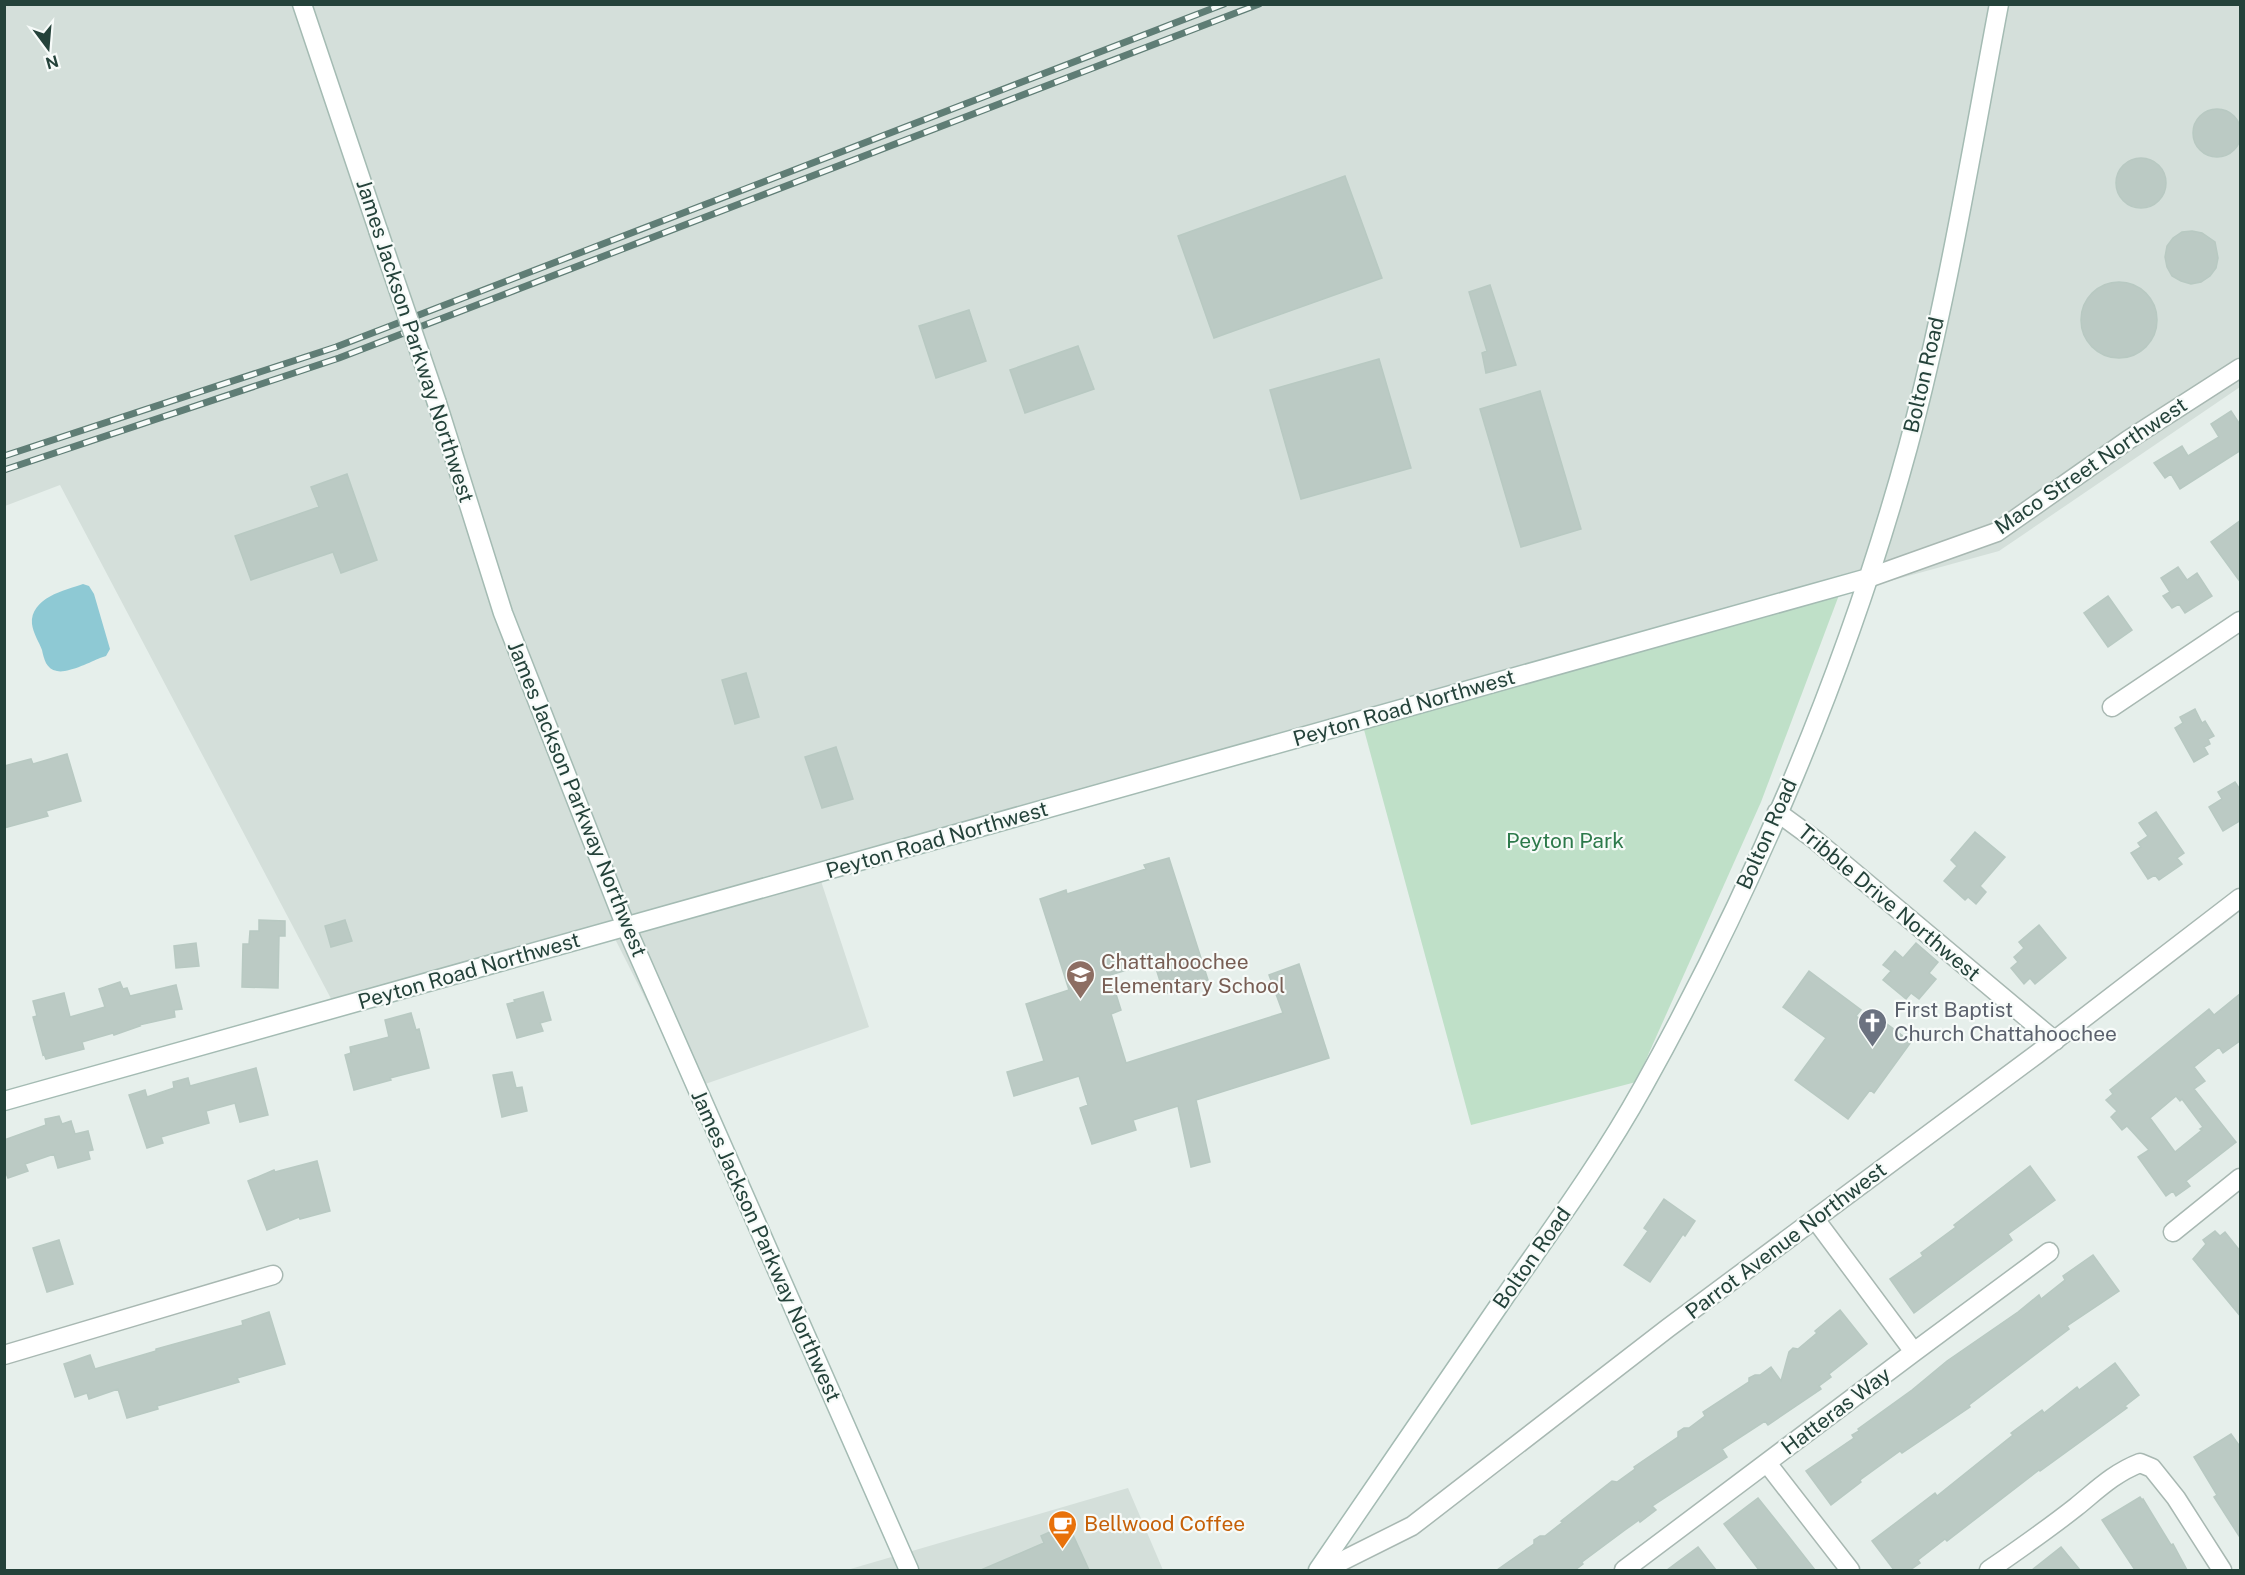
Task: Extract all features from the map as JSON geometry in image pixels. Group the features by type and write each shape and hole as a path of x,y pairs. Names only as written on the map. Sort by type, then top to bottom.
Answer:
{"street":[{"name":"James Jackson Parkway Northwest","path":"302,4 437,403 503,613 626,927 909,1570"},
{"name":"Bolton Road","path":"1318,1570 1583,1184 1641,1092 1695,990 1777,812 1826,694 1868,578 1908,446 1939,316 1999,4"},
{"name":"Maco Street Northwest","path":"1868,578 1997,532 2128,440 2241,368"},
{"name":"Peyton Road Northwest","path":"4,1101 1868,578"},
{"path":"2112,707 2241,621"},
{"name":"Tribble Drive Northwest","path":"1777,812 1815,839 2055,1041"},
{"name":"Parrot Avenue Northwest","path":"1324,1570 1412,1526 1668,1328 2055,1041 2241,898"},
{"path":"2173,1232 2241,1178"},
{"path":"1815,1219 1914,1352"},
{"name":"Hatteras Way","path":"1624,1570 2049,1252"},
{"path":"4,1355 273,1275"},
{"path":"1767,1463 1850,1570"},
{"path":"1989,1570 2075,1508 2104,1482 2123,1469 2140,1463 2152,1468 2176,1498 2222,1570"}],"shaded area":[{"path":"5,5 2240,5 2240,387 1999,551 819,875 869,1027 691,1089 611,931 337,1010 60,485 5,506"},
{"path":"1128,1488 1163,1570 847,1570"}],"green space":[{"name":"Peyton Park","path":"1839,595 1761,802 1636,1082 1471,1125 1363,726"}],"water":[{"path":"83,584 89,586 94,594 110,649 106,656 78,667 66,671 53,670 46,663 34,631 33,615 50,596"}],"building":[{"path":"2217,109 2234,116 2241,133 2234,150 2217,157 2200,150 2193,133 2200,116"},
{"path":"2141,158 2159,165 2166,183 2159,201 2141,208 2123,201 2116,183 2123,165"},
{"path":"1345,176 1382,278 1214,338 1178,236"},
{"path":"2182,232 2202,233 2215,242 2218,258 2216,268 2210,276 2201,282 2191,284 2172,276 2165,257 2167,246 2173,238"},
{"path":"2119,282 2134,285 2146,293 2154,305 2157,320 2154,335 2146,347 2134,355 2119,358 2104,355 2092,347 2084,335 2081,320 2084,305 2092,293 2104,285"},
{"path":"1490,285 1516,365 1486,373 1482,353 1487,351 1469,292"},
{"path":"969,310 986,361 936,378 919,326"},
{"path":"1078,346 1094,389 1025,413 1010,370"},
{"path":"1379,359 1411,468 1301,499 1270,390"},
{"path":"1540,391 1581,529 1521,547 1480,409"},
{"path":"2231,411 2241,426 2241,450 2180,489 2171,474 2165,478 2154,463 2182,446 2188,456 2219,437 2211,424"},
{"path":"347,474 377,560 341,573 333,552 251,580 235,536 319,507 311,487"},
{"path":"2241,520 2241,583 2211,542"},
{"path":"2178,567 2187,580 2197,573 2212,596 2185,613 2179,604 2172,608 2163,596 2170,592 2161,578"},
{"path":"2108,596 2132,630 2108,647 2084,613"},
{"path":"746,673 759,717 735,724 722,680"},
{"path":"2195,709 2202,723 2205,721 2214,736 2208,739 2210,744 2204,747 2208,754 2194,762 2175,728 2183,723 2180,717"},
{"path":"836,747 853,799 822,808 805,757"},
{"path":"67,754 81,801 46,811 48,816 4,828 4,766 31,759 33,764"},
{"path":"2235,782 2241,791 2241,820 2223,831 2209,807 2222,799 2218,792"},
{"path":"2156,812 2184,853 2177,858 2182,864 2159,880 2155,875 2148,879 2131,853 2141,847 2138,843 2148,836 2139,823"},
{"path":"1975,832 2005,857 1980,886 1986,892 1976,904 1968,897 1965,900 1944,881 1957,866 1951,860"},
{"name":"Chattahoochee Elementary School","path":"1169,858 1208,980 1164,994 1154,962 1110,975 1121,1010 1111,1014 1126,1063 1283,1013 1269,975 1299,964 1329,1058 1196,1100 1210,1162 1191,1167 1178,1106 1133,1120 1136,1130 1092,1144 1080,1108 1088,1105 1079,1076 1014,1096 1007,1072 1044,1061 1026,1004 1069,990 1040,899 1066,890 1067,894 1146,869 1144,865"},
{"path":"259,920 285,921 285,936 279,936 278,988 242,987 243,944 249,944 250,931 259,931"},
{"path":"345,920 352,941 331,947 325,926"},
{"path":"2039,925 2066,958 2035,984 2030,978 2024,984 2011,968 2018,962 2014,957 2024,948 2019,942"},
{"path":"196,943 199,966 176,968 174,946"},
{"path":"1916,943 1938,962 1929,973 1936,979 1919,999 1911,993 1906,999 1883,980 1891,971 1883,965 1895,951 1903,958"},
{"name":"First Baptist Church Chattahoochee","path":"1809,971 1861,1010 1856,1016 1881,1034 1887,1024 1911,1042 1874,1093 1870,1090 1848,1119 1795,1080 1826,1038 1783,1007"},
{"path":"120,982 123,989 127,988 130,996 176,985 182,1009 174,1010 175,1017 82,1042 84,1049 46,1059 33,1017 37,1016 33,1001 64,993 70,1017 105,1007 99,989"},
{"path":"543,992 551,1020 540,1023 543,1031 517,1038 507,1004"},
{"path":"2241,993 2241,1040 2223,1053 2219,1047 2194,1067 2205,1081 2194,1089 2236,1142 2186,1181 2190,1186 2176,1196 2173,1191 2166,1196 2138,1157 2149,1150 2127,1126 2122,1130 2111,1117 2117,1111 2106,1100 2113,1094 2110,1090 2209,1009 2214,1015","holes":["2176,1096 2180,1101 2182,1099 2203,1127 2175,1152 2150,1118"]},
{"path":"411,1013 416,1030 419,1029 429,1068 354,1090 345,1055 351,1053 350,1047 389,1037 385,1020"},
{"path":"256,1068 268,1115 240,1122 235,1103 206,1111 209,1123 161,1137 163,1143 147,1148 129,1095 145,1090 147,1097 174,1088 173,1082 188,1078 190,1086"},
{"path":"512,1072 516,1088 522,1087 527,1111 502,1117 493,1075"},
{"path":"59,1116 62,1124 71,1121 75,1134 88,1131 93,1150 88,1151 90,1159 58,1168 54,1154 25,1164 28,1171 8,1178 4,1168 4,1140 46,1125 45,1119"},
{"path":"317,1161 330,1211 300,1219 299,1217 267,1230 248,1181 274,1170 275,1172"},
{"path":"2030,1166 2055,1200 2008,1234 2012,1240 1914,1313 1890,1279 1923,1256 1921,1253 1956,1227 1954,1225"},
{"path":"1664,1199 1695,1221 1685,1236 1683,1234 1650,1282 1624,1265 1648,1231 1644,1228"},
{"path":"2215,1231 2220,1236 2225,1232 2241,1252 2241,1317 2193,1259 2206,1244 2203,1240"},
{"path":"59,1240 73,1284 47,1292 33,1248"},
{"path":"2093,1255 2119,1291 2067,1326 2069,1329 1969,1405 1970,1407 1902,1453 1900,1451 1860,1480 1861,1482 1831,1505 1806,1471 1854,1438 1852,1435 1859,1431 1858,1429 1947,1361 2039,1295 2041,1299 2065,1280 2063,1276"},
{"path":"1840,1310 1867,1344 1829,1374 1831,1377 1819,1386 1821,1389 1768,1425 1765,1421 1722,1449 1727,1457 1652,1506 1656,1510 1625,1530 1582,1562 1583,1564 1575,1570 1497,1570 1534,1544 1534,1540 1545,1536 1612,1481 1617,1482 1635,1469 1634,1467 1678,1437 1678,1432 1689,1428 1705,1416 1703,1412 1749,1382 1749,1378 1760,1375 1771,1367 1781,1381 1789,1352 1793,1348 1798,1349"},
{"path":"269,1312 285,1364 237,1378 239,1382 157,1406 158,1409 127,1418 118,1389 89,1399 87,1393 75,1397 64,1364 90,1355 95,1369 243,1325 242,1321"},
{"path":"2115,1363 2139,1395 2125,1406 2127,1408 2039,1470 1947,1541 1945,1539 1918,1560 1920,1563 1910,1570 1894,1570 1872,1541 1935,1493 1937,1496 2013,1435 2011,1433 2042,1410 2044,1413 2077,1387 2079,1390"},
{"path":"2231,1434 2241,1448 2241,1539 2214,1497 2217,1495 2194,1457"},
{"path":"2140,1497 2171,1545 2173,1544 2187,1570 2135,1570 2102,1520"},
{"path":"1758,1498 1815,1570 1759,1570 1724,1524"},
{"path":"1068,1524 1089,1570 981,1570 1044,1543 1041,1536"},
{"path":"1698,1547 1716,1570 1667,1570"},
{"path":"2061,1547 2080,1570 2032,1570"}],"railway":[{"path":"4,456 336,347 1224,4"},
{"path":"4,470 339,358 1259,4"}],"place":[{"name":"Chattahoochee Elementary School","path":"1080,1000"},
{"name":"First Baptist Church Chattahoochee","path":"1873,1048"},
{"name":"Bellwood Coffee","path":"1063,1550"}]}
